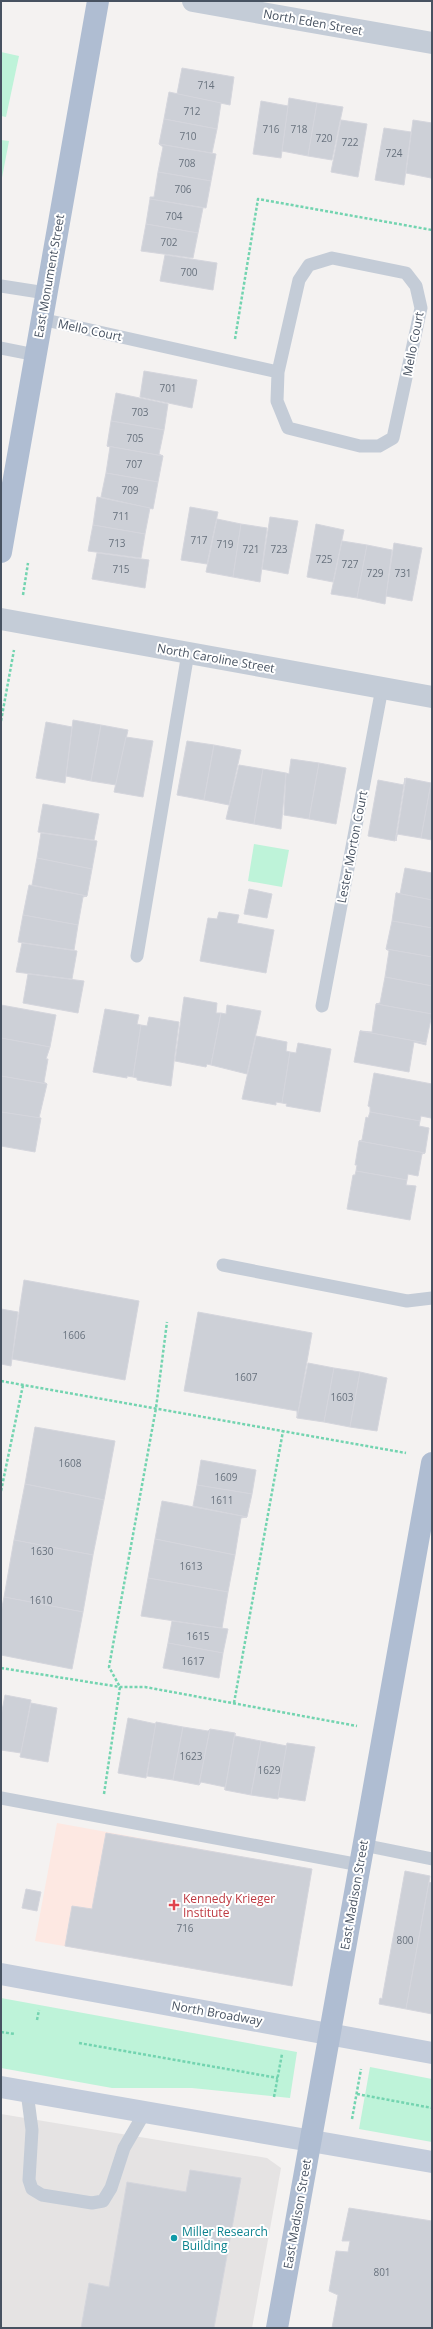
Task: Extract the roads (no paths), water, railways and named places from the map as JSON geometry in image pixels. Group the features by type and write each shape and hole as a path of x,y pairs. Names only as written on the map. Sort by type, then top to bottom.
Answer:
{"main road":[{"name":"East Monument Street","path":"1,552 98,1"},
{"name":"East Madison Street","path":"276,2328 432,1463"},
{"name":"North Broadway","path":"1,1974 432,2053"},
{"path":"1,2087 432,2162"}],"street":[{"name":"North Eden Street","path":"193,1 432,43"},
{"name":"North Caroline Street","path":"1,619 432,697"}],"lane":[{"name":"Mello Court","path":"332,258 406,273 416,286 421,308 394,438 379,446 360,446 288,428 277,401 278,372 299,280 309,265 332,258"},
{"path":"1,286 46,293"},
{"name":"Mello Court","path":"41,319 278,372"},
{"path":"1,348 36,355"},
{"path":"137,956 188,653"},
{"name":"Lester Morton Court","path":"322,1006 382,688"},
{"path":"223,1265 408,1301 432,1298"},
{"path":"1,1798 101,1817 362,1855 432,1859"},
{"path":"27,2092 32,2130 29,2180 32,2189 42,2195 92,2203 103,2201 111,2188 124,2148 145,2112"}],"place":[{"name":"Kennedy Krieger Institute","path":"174,1905"},
{"name":"Miller Research Building","path":"174,2238"}]}
